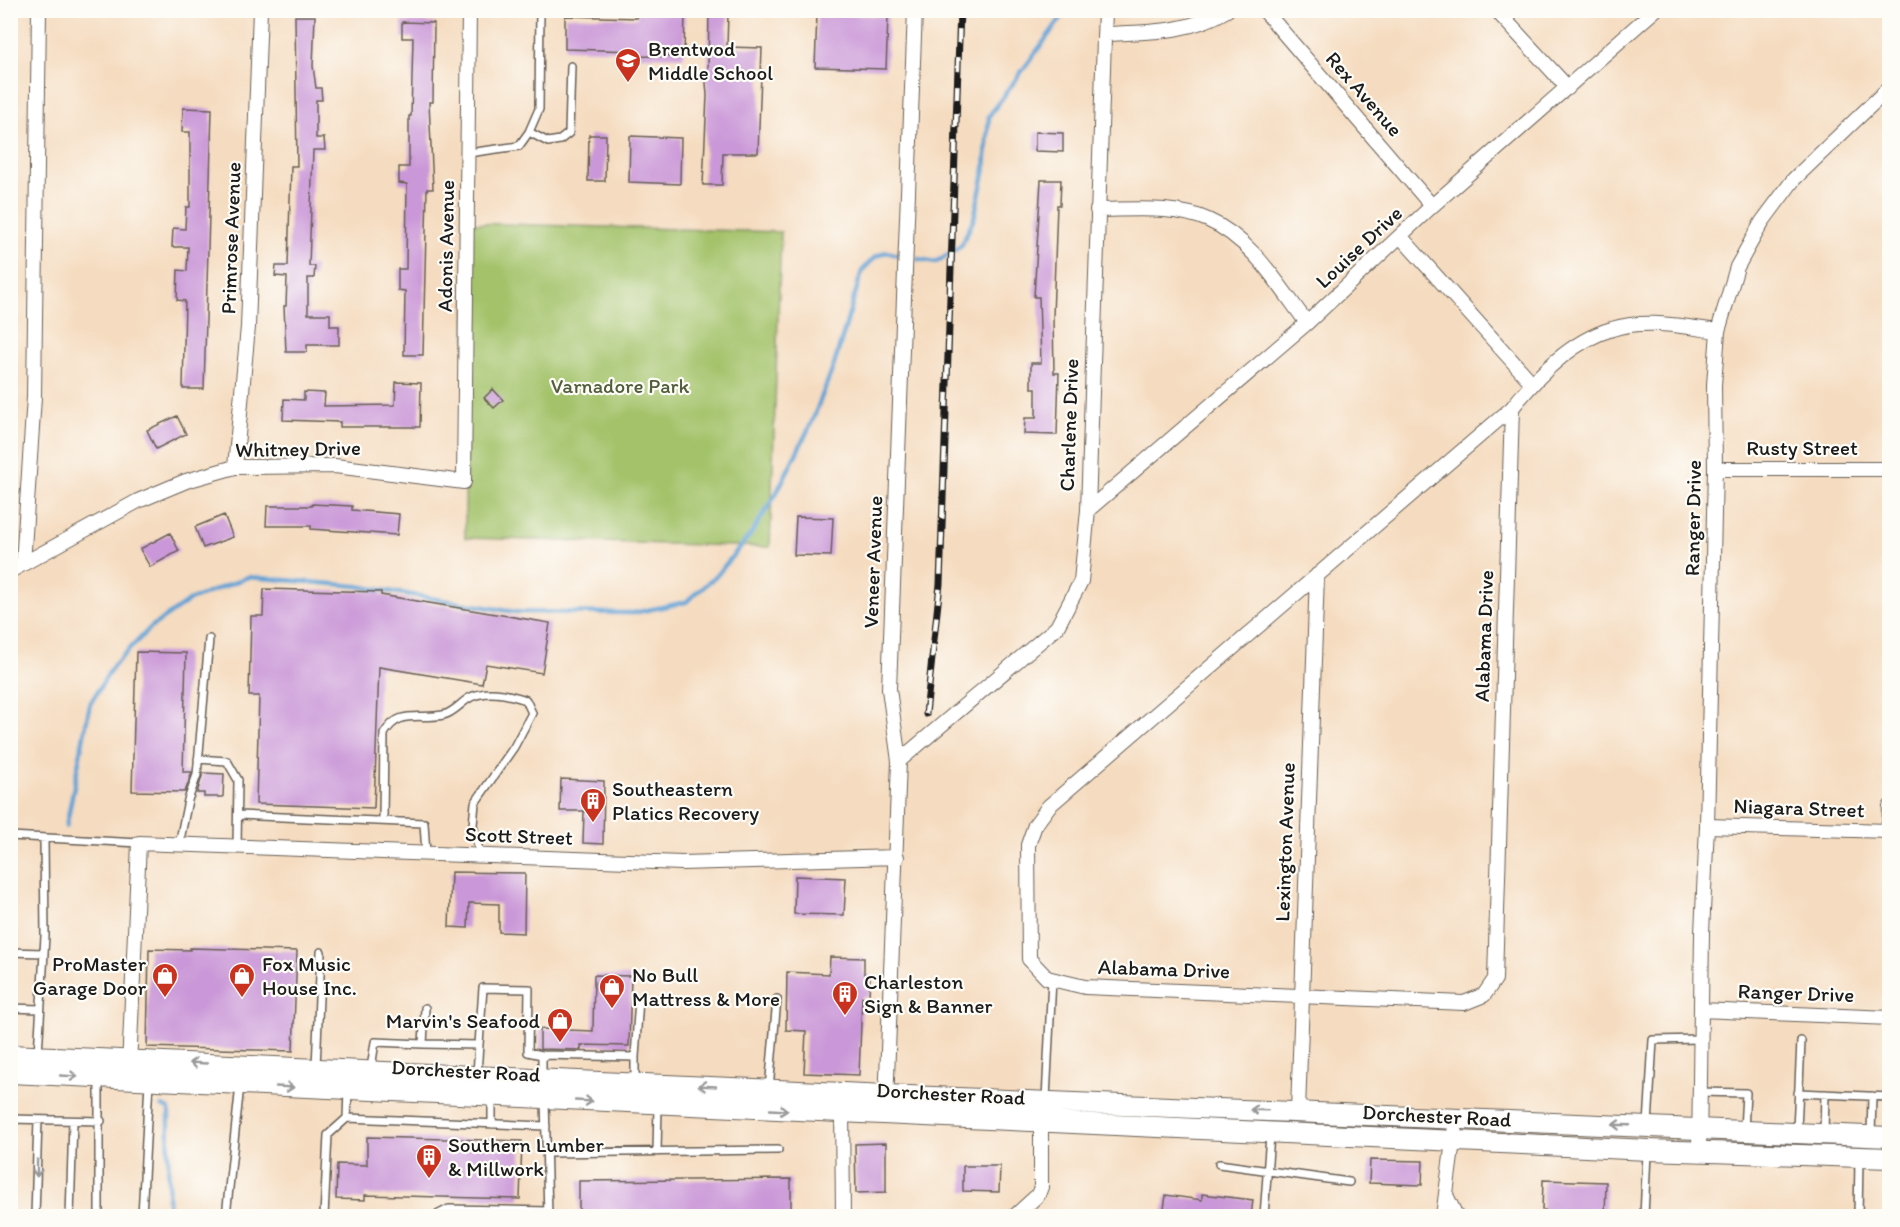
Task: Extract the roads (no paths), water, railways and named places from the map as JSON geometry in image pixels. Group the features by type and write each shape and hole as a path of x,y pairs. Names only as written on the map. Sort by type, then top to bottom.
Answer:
{"main road":[{"name":"Dorchester Road","path":"10,1055 38,1056 128,1070 349,1080 492,1096 841,1113 886,1105 1044,1102 1880,1136"},
{"name":"Dorchester Road","path":"241,1075 316,1068 349,1080 371,1071 843,1092 886,1105 1041,1122 1648,1150 1890,1158"},
{"name":"Dorchester Road","path":"10,1073 99,1078 128,1070"}],"street":[{"path":"17,568 34,397 39,10"},
{"name":"Primrose Avenue","path":"235,467 248,327 260,10"},
{"name":"Adonis Avenue","path":"464,482 469,10"},
{"name":"Veneer Avenue","path":"886,1105 899,761 889,689 915,10"},
{"name":"Charlene Drive","path":"899,761 1057,627 1081,581 1088,510 1105,10"},
{"path":"1104,33 1185,27 1210,21 1227,10"},
{"name":"Rex Avenue","path":"1264,10 1432,206"},
{"path":"1496,10 1568,88"},
{"name":"Louise Drive","path":"1088,510 1307,322 1432,206 1655,10"},
{"name":"Ranger Drive","path":"1699,1152 1715,469 1714,386 1718,331 1737,267 1762,222 1794,179 1890,87"},
{"path":"1098,210 1161,211 1207,219 1244,244 1307,322"},
{"path":"1401,237 1532,383"},
{"name":"Alabama Drive","path":"1512,408 1496,979 1484,994 1464,1003 1085,987 1047,978 1029,959 1028,845 1035,825 1049,806 1512,408 1532,383 1573,347 1613,328 1656,324 1718,331"},
{"name":"Whitney Drive","path":"17,568 138,501 186,481 235,467 335,465 464,482"},
{"name":"Rusty Street","path":"1715,469 1890,469"},
{"name":"Lexington Avenue","path":"1298,1111 1300,996 1317,575"},
{"path":"1889,831 1890,807"},
{"name":"Niagara Street","path":"1707,826 1889,831"},
{"path":"128,1070 139,843"},
{"name":"Scott Street","path":"139,843 682,863 897,857"},
{"name":"Ranger Drive","path":"1701,1010 1890,1018"},
{"path":"843,1092 841,1113 843,1216"},
{"path":"1014,1216 1038,1195 1041,1187 1041,1122 1044,1102"},
{"path":"1443,1216 1456,1119"},
{"path":"1446,1195 1456,1216"}],"lane":[{"path":"468,153 519,146 530,132 538,109 540,10"},
{"path":"530,132 548,142 560,140 569,133 572,66"},
{"path":"179,845 198,759 209,639"},
{"path":"382,821 384,734 391,722 405,716 442,715 471,697 510,694 526,700 532,713 514,747 476,803 473,825 480,855"},
{"path":"198,759 223,760 230,764 238,780 237,847"},
{"path":"238,815 424,823 426,854"},
{"path":"10,836 139,843"},
{"path":"38,1056 43,953 44,838"},
{"path":"10,952 43,953"},
{"path":"316,1068 321,952"},
{"path":"1044,1102 1052,979"},
{"path":"492,1124 492,1096 485,1076 479,1045 483,988 529,989 528,1052 542,1055 635,1058"},
{"path":"635,1083 639,999"},
{"path":"769,1089 777,999"},
{"path":"10,1008 40,1009"},
{"path":"423,1044 425,1008"},
{"path":"1648,1126 1653,1040 1700,1039"},
{"path":"1797,1132 1801,1041"},
{"path":"371,1071 375,1042 479,1045"},
{"path":"435,1216 449,1209 548,1214 542,1055"},
{"path":"142,1216 150,1071"},
{"path":"226,1216 241,1075"},
{"path":"99,1078 101,1121 99,1216"},
{"path":"347,1118 349,1080"},
{"path":"1699,1092 1746,1093 1744,1130"},
{"path":"1798,1093 1890,1097"},
{"path":"1824,1133 1826,1094"},
{"path":"1872,1096 1880,1136"},
{"path":"657,1152 658,1104"},
{"path":"324,1216 327,1135 347,1118 546,1126"},
{"path":"10,1119 101,1121"},
{"path":"35,1216 38,1120"},
{"path":"70,1216 72,1121"},
{"path":"1264,1216 1270,1132"},
{"path":"547,1153 778,1150"},
{"path":"1644,1216 1648,1150"},
{"path":"1858,1216 1860,1157"},
{"path":"1219,1164 1349,1182"}],"waterway":[{"path":"918,259 936,262 961,246 974,218 985,169 989,116 1067,10"},
{"path":"66,827 90,704 113,666 151,627 190,600 248,577 357,586 516,612 633,613 686,602 717,575 751,534 775,496 811,424 834,365 862,271 875,257 886,252 903,256"},
{"path":"162,1106 169,1109 168,1216"}],"railway":[{"path":"926,714 940,584 960,10"}],"place":[{"name":"Brentwod Middle School","path":"628,84"},
{"name":"Southeastern Platics Recovery","path":"593,824"},
{"name":"ProMaster Garage Door","path":"165,999"},
{"name":"Fox Music House Inc.","path":"242,999"},
{"name":"No Bull Mattress & More","path":"612,1010"},
{"name":"Charleston Sign & Banner","path":"845,1017"},
{"name":"Marvin's Seafood","path":"560,1044"},
{"name":"Southern Lumber & Millwork","path":"429,1180"}],"park label":[{"name":"Varnadore Park","path":"620,386"}]}
